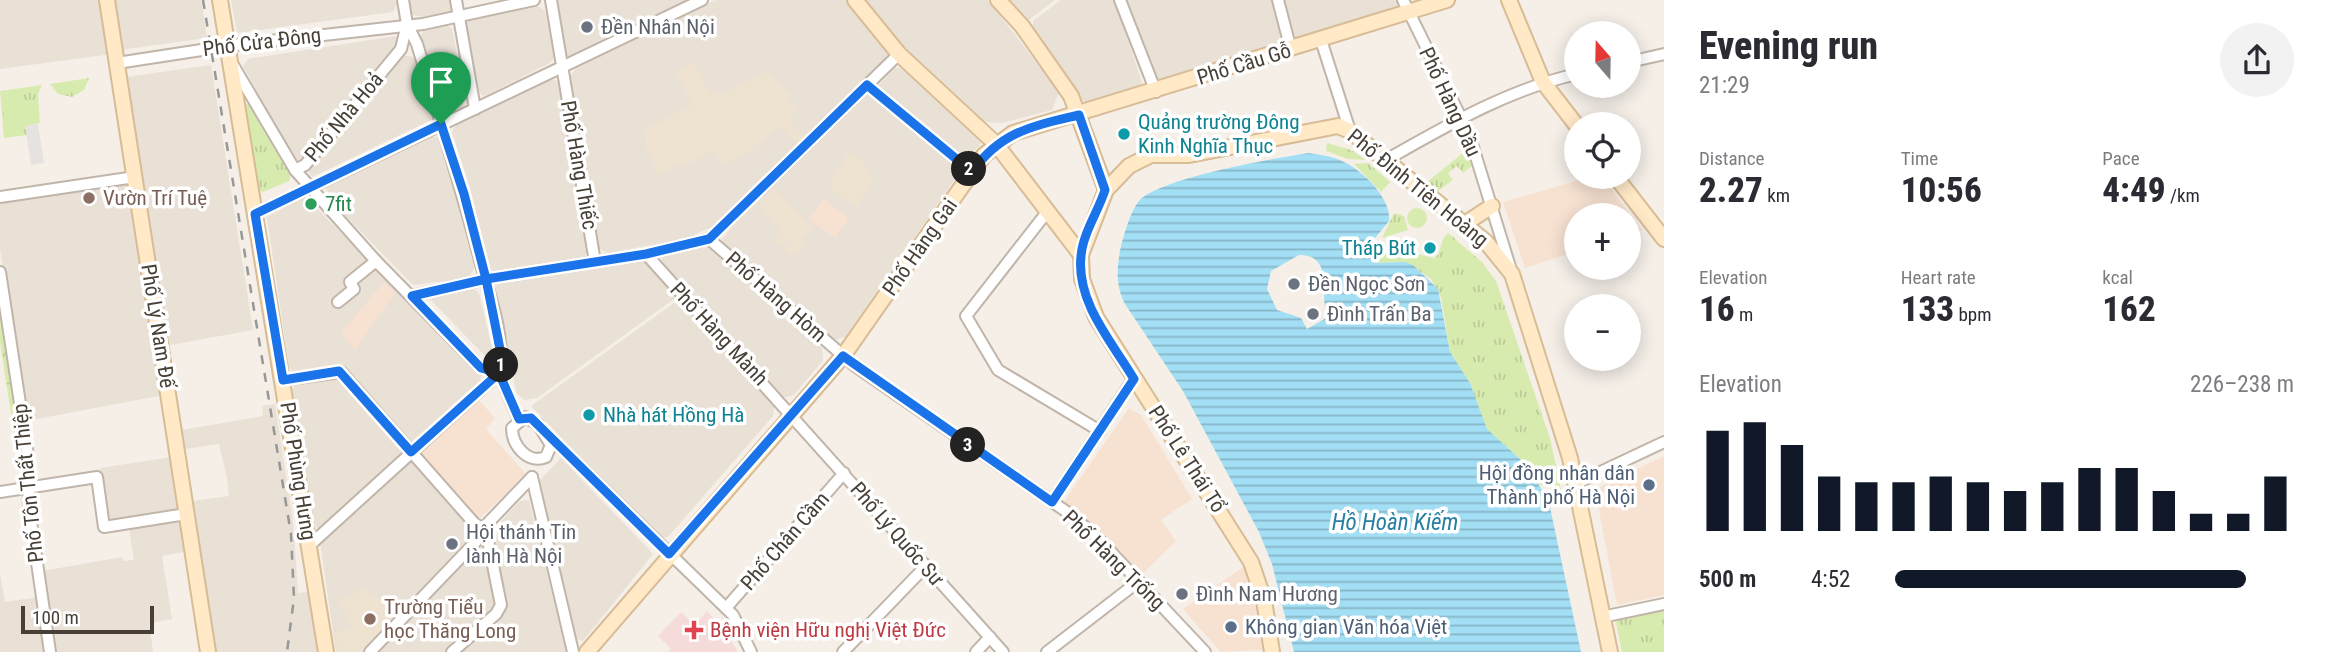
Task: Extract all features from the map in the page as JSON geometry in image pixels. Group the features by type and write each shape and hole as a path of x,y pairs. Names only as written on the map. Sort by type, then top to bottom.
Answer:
{"street":[{"name":"Phố Lý Nam Đế","path":"107,0 208,652"},
{"name":"Phố Phùng Hưng","path":"220,0 311,544 326,652"},
{"path":"403,0 407,24 417,44 464,194 486,279 502,359 499,373 519,419"},
{"path":"456,0 475,109"},
{"name":"Phố Cửa Đông","path":"117,63 228,53 459,17 512,2 534,0"},
{"name":"Phố Hàng Thiếc","path":"551,0 595,262"},
{"path":"255,214 702,0"},
{"path":"855,0 899,54 996,144 1081,255"},
{"path":"998,0 1022,26 1071,96 1105,190"},
{"path":"1120,0 1156,92"},
{"path":"1278,0 1291,50"},
{"name":"Phố Cầu Gỗ","path":"1079,115 1291,50 1406,6 1447,0"},
{"path":"1509,0 1544,82 1567,112"},
{"name":"Phố Hàng Dầu","path":"1406,6 1469,134 1512,274"},
{"name":"Phố Nhà Hoả","path":"295,170 305,165 401,49 407,24"},
{"path":"1321,40 1350,131"},
{"path":"228,53 295,170 309,187 376,261 481,368 499,373"},
{"path":"412,296 486,279 646,254 709,239 899,54"},
{"path":"1642,59 1664,54"},
{"path":"1386,160 1460,118 1544,82 1564,77"},
{"path":"867,85 972,172"},
{"name":"Phố Hàng Gai","path":"587,652 843,356 972,172 996,144 1013,133 1079,115"},
{"name":"Phố Đinh Tiên Hoàng","path":"1105,190 1129,166 1151,155 1189,155 1330,127 1350,131 1494,250 1512,274 1562,432 1610,652"},
{"path":"0,198 135,177"},
{"path":"1625,189 1664,239"},
{"name":"Phố Lê Thái Tổ","path":"1105,190 1081,255 1082,279 1089,304 1245,551 1264,600 1272,652"},
{"path":"1463,225 1492,206"},
{"path":"1046,212 966,316 998,370 1100,431"},
{"name":"Phố Hàng Hòm","path":"709,239 843,356"},
{"name":"Phố Hàng Mành","path":"646,254 793,414"},
{"path":"338,302 354,289 350,282 376,261"},
{"name":"Phố Tôn Thất Thiệp","path":"0,272 28,456 29,488 50,652"},
{"name":"Phố Hàng Trống","path":"843,356 1095,535 1205,652"},
{"path":"283,380 339,371 474,523 486,531"},
{"path":"311,544 499,373"},
{"path":"1052,502 1134,379"},
{"name":"Phố Lý Quốc Sư","path":"793,414 925,567 1003,652"},
{"path":"547,434 550,451 539,460 530,458 512,434 512,428 519,419 531,418 726,608 738,622 751,652"},
{"path":"1575,484 1664,442"},
{"name":"Phố Chân Cầm","path":"726,608 844,473"},
{"path":"0,492 97,477 104,527 186,514"},
{"path":"452,652 496,614 501,605 486,531 488,523 532,477 573,652"},
{"path":"370,652 486,531"},
{"path":"843,652 925,567"},
{"path":"1047,652 1139,581"},
{"path":"1602,617 1664,604"},
{"path":"976,652 990,637"}],"shaded area":[{"path":"0,0 104,0 112,54 0,69"},
{"path":"113,0 201,0 207,38 120,50"},
{"path":"231,0 395,0 397,4 393,12 237,33"},
{"path":"409,0 452,0 454,11 424,17 413,15"},
{"path":"555,0 690,0 568,59"},
{"path":"715,0 848,0 889,51 888,63 714,226 684,239 606,253 599,248 568,80 576,68"},
{"path":"860,0 988,0 1059,92 1052,110 1002,123 987,122 973,116 912,59"},
{"path":"1005,0 1055,0 1026,22"},
{"path":"1061,0 1115,0 1142,83 1138,89 1089,105 1081,99 1033,33 1033,21"},
{"path":"1124,0 1274,0 1283,37 1277,46 1157,83"},
{"path":"1283,0 1398,0 1398,9 1303,41 1292,37"},
{"path":"533,3 545,11 554,57 550,63 484,96 477,92 465,27 470,18"},
{"path":"446,25 452,29 466,100 461,108 450,110 444,107 421,35 425,29"},
{"path":"396,36 398,49 303,161 295,160 243,66 248,59"},
{"path":"402,55 414,57 433,119 312,177 307,169"},
{"path":"694,62 711,94 718,91 721,95 768,71 792,96 789,99 798,110 789,119 804,138 797,145 780,126 750,151 724,165 712,151 681,168 678,165 658,176 651,156 647,156 645,129 692,105 675,71"},
{"path":"211,65 253,330 170,345 126,77"},
{"path":"895,68 902,68 980,133 981,143 968,157 957,156 875,89"},
{"path":"551,79 560,82 588,251 584,258 496,274 489,268 471,191 452,132 457,122"},
{"path":"867,89 962,169 845,337 833,340 719,243 738,219"},
{"path":"38,124 44,163 31,165 25,126"},
{"path":"431,136 440,138 475,267 468,278 413,285 336,206 325,187"},
{"path":"850,152 861,159 874,180 856,208 831,190 832,184 829,180 847,156 845,154"},
{"path":"132,182 164,395 26,421 0,248 0,204"},
{"path":"1564,184 1564,189 1611,189 1622,203 1564,203 1564,255 1525,268 1503,202"},
{"path":"773,188 815,229 802,240 804,249 793,256 785,250 792,244 791,241 780,247 773,240 781,232 758,206"},
{"path":"306,197 481,376 478,387 417,442 409,442 341,368 297,375 289,368 267,217"},
{"path":"824,199 849,218 835,238 808,219"},
{"path":"708,247 822,348 823,360 794,395 782,398 661,261 663,256"},
{"path":"645,259 677,297 537,398 525,400 517,394 493,289 498,284"},
{"path":"384,282 395,293 355,350 341,333"},
{"path":"471,287 479,293 494,357 490,361 430,299 433,294"},
{"path":"678,300 774,406 773,416 668,537 659,538 531,406"},
{"path":"337,374 405,453 322,529 318,529 313,523 292,390 297,382"},
{"path":"477,398 495,418 486,429 526,474 477,521 419,453"},
{"path":"275,404 293,521 298,593 310,592 319,652 216,652 193,501 229,496 227,478 219,444 185,449 182,430 263,416 262,406"},
{"path":"1129,408 1141,415 1192,499 1161,520 1176,541 1143,573 1063,503"},
{"path":"1664,456 1664,595 1617,605 1595,489"},
{"path":"173,457 182,511 108,523 100,468"},
{"path":"561,458 653,554 583,641 574,637 538,482"},
{"path":"416,460 474,525 474,536 365,652 336,652 320,542 409,462"},
{"path":"529,500 566,652 457,652 500,614 492,535 494,529 520,501"},
{"path":"183,518 188,551 162,556 172,619 149,623 153,652 53,652 42,571 123,557 123,561 134,560 129,527"},
{"path":"481,544 488,549 498,601 493,615 450,652 377,652"},
{"path":"1246,565 1258,602 1263,650 1221,652 1183,609"},
{"path":"0,573 5,602 39,597 47,652 0,652"},
{"name":"Trường Tiểu học Thăng Long","path":"359,588 366,588 367,593 373,593 397,615 363,652 338,652 335,632 353,627 347,621 346,612 341,612 340,599 355,595"},
{"name":"Bệnh viện Hữu nghị Việt Đức","path":"707,611 727,633 738,652 668,652 671,649 658,636 681,612 695,625"}],"green space":[{"path":"89,78 84,90 72,97 58,94 50,84"},
{"path":"42,85 38,94 40,123 26,126 27,135 4,138 0,91"},
{"path":"15,95 19,126 6,128 1,97"},
{"path":"247,104 253,106 291,175 289,181 263,192 259,190 243,109"},
{"path":"1327,143 1351,150 1366,160 1348,159 1326,151"},
{"path":"1469,148 1474,164 1463,173 1457,166 1448,173 1453,180 1437,192 1426,183"},
{"path":"1368,163 1390,182 1381,192 1354,164"},
{"path":"1417,208 1424,211 1427,218 1424,225 1417,228 1410,225 1407,218 1410,211"},
{"path":"1394,213 1404,216 1408,230 1382,238"},
{"path":"1448,233 1482,262 1496,281 1550,438 1561,490 1538,484 1520,459 1487,429 1470,383 1450,352 1441,297 1431,279 1405,262 1377,263 1382,254 1409,252 1434,258"},
{"path":"0,311 22,451 17,452 0,343"},
{"path":"1664,609 1664,652 1622,652 1616,623 1618,619"}],"water":[{"name":"Hồ Hoàn Kiếm","path":"1309,153 1334,158 1350,165 1374,185 1386,203 1389,221 1371,243 1377,263 1405,262 1413,265 1438,289 1450,352 1470,383 1487,429 1520,459 1548,498 1581,652 1294,652 1272,564 1259,532 1183,391 1125,304 1118,275 1121,246 1130,216 1139,201 1151,193 1193,177","holes":["1299,255 1318,262 1322,269 1328,317 1307,329 1301,318 1277,310 1267,289 1271,271"]}],"railway":[{"path":"203,0 291,534 294,598 287,652"}],"place":[{"name":"Đền Nhân Nội","path":"587,27"},
{"name":"Quảng trường Đông Kinh Nghĩa Thục","path":"1124,134"},
{"name":"Vườn Trí Tuệ","path":"89,198"},
{"name":"7fit","path":"311,204"},
{"name":"Tháp Bút","path":"1430,248"},
{"name":"Đền Ngọc Sơn","path":"1294,284"},
{"name":"Đình Trấn Ba","path":"1313,314"},
{"name":"Nhà hát Hồng Hà","path":"589,415"},
{"name":"Hội đồng nhân dân Thành phố Hà Nội","path":"1649,485"},
{"name":"Hội thánh Tin lành Hà Nội","path":"452,544"},
{"name":"Đình Nam Hương","path":"1182,594"},
{"name":"Trường Tiểu học Thăng Long","path":"370,619"},
{"name":"Không gian Văn hóa Việt","path":"1231,627"},
{"name":"Bệnh viện Hữu nghị Việt Đức","path":"694,630"}],"route":[{"path":"441,124 255,214 283,380 341,372 411,452 499,373 502,359 486,279 646,254 709,239 867,85 972,172 984,155 1013,133 1079,115 1105,190 1081,255 1082,279 1089,304 1134,379 1052,502 843,356 669,554 538,424 531,418 519,419 499,373 481,368 412,296 486,279 464,194 441,124"}]}
